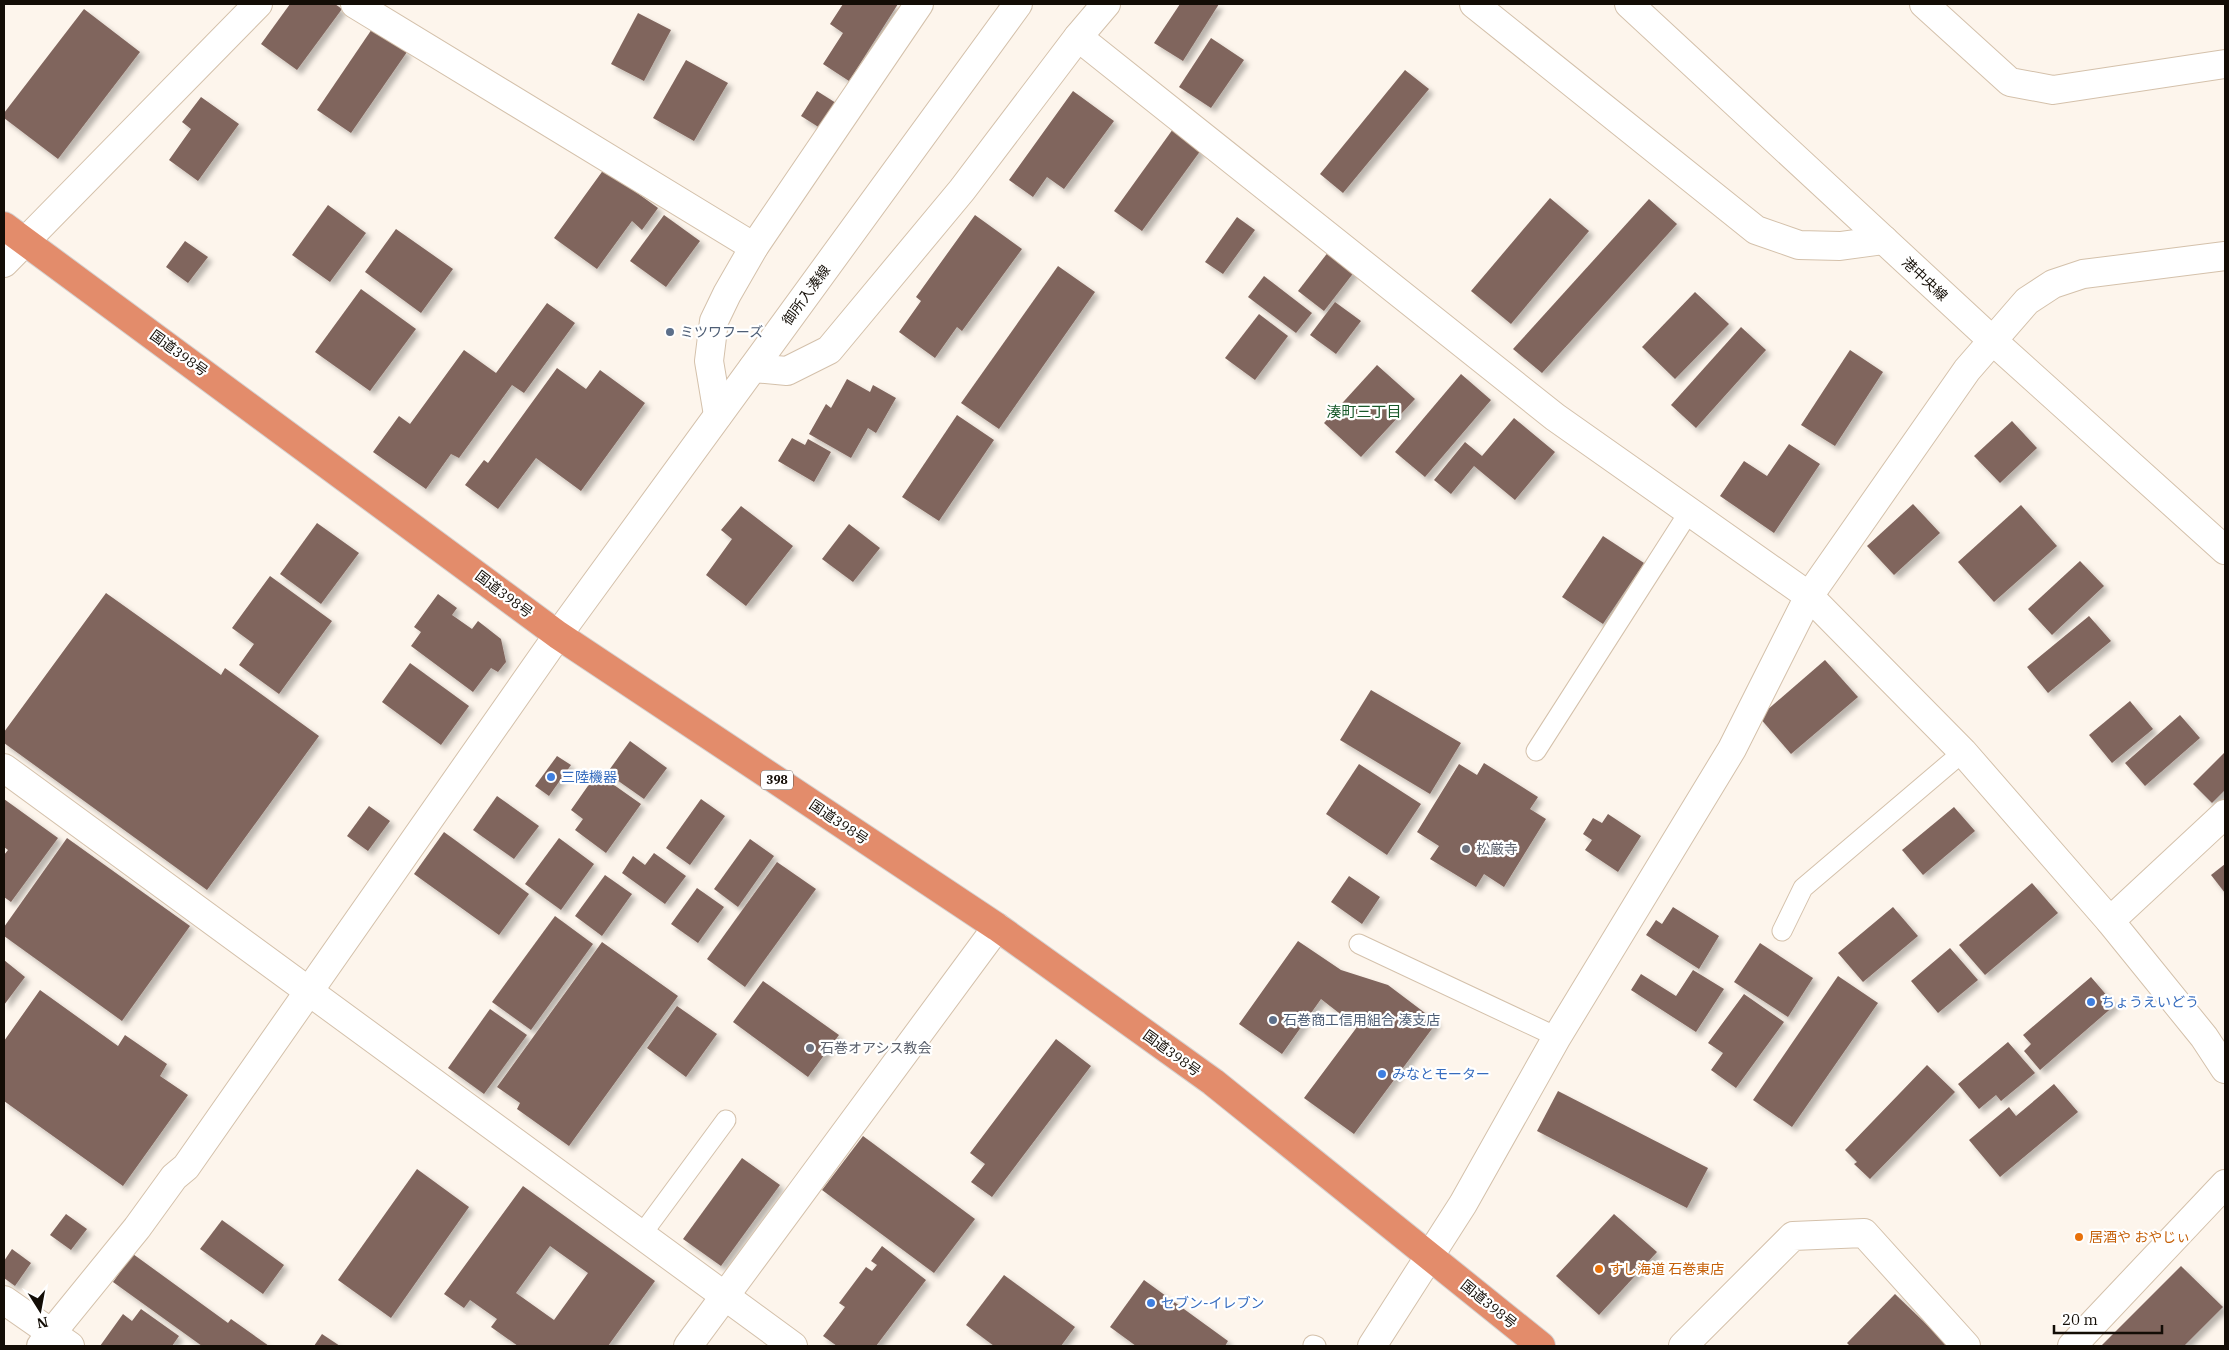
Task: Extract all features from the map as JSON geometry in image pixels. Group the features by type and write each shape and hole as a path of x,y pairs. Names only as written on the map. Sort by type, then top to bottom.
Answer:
{"highway":[{"name":"国道398号","path":"14,233 558,635 997,927 1213,1082 1541,1346"}],"street":[{"path":"4,263 14,233 258,4"},
{"path":"355,4 754,247"},
{"path":"718,415 709,360 714,322 727,294 754,247 920,4"},
{"name":"御所入湊線","path":"54,1342 174,1177 186,1167 558,635 1018,4"},
{"path":"752,368 787,371 829,350 962,190 1078,37 1106,4"},
{"path":"1474,4 1756,230 1799,245 1840,246 1884,240"},
{"name":"港中央線","path":"1629,4 1993,341 2225,550"},
{"path":"1924,4 2010,82 2053,90 2225,64"},
{"path":"1078,37 1555,417 1809,596 1963,752 2110,921 2204,1037 2225,1069"},
{"path":"1372,1346 1463,1204 1557,1037 1732,749 1809,596 1968,370 2027,302 2053,284 2084,274 2225,256"},
{"path":"4,768 307,992 794,1346"},
{"path":"2110,921 2225,814"},
{"path":"688,1346 997,927"},
{"path":"2072,1346 2225,1184"},
{"path":"1683,1346 1793,1236 1864,1233 1966,1346"},
{"path":"4,1300 54,1342"}],"lane":[{"path":"1536,751 1689,512"},
{"path":"1782,931 1803,888 1963,752"},
{"path":"1359,944 1557,1037"},
{"path":"642,1234 726,1120"}],"building":[{"path":"290,4 335,4 342,9 297,70 261,44"},
{"path":"843,4 898,4 849,81 823,64 843,33 830,24"},
{"path":"1180,4 1219,4 1183,61 1154,43"},
{"path":"84,9 140,52 58,159 4,118 4,113"},
{"path":"638,13 671,30 644,81 611,64"},
{"path":"372,29 407,52 351,133 317,110"},
{"path":"1211,38 1244,60 1211,108 1179,87"},
{"path":"686,60 728,83 694,141 653,118"},
{"path":"1405,70 1429,89 1343,193 1320,174"},
{"path":"817,91 836,103 820,128 801,116"},
{"path":"1073,91 1114,121 1064,189 1047,177 1033,197 1009,180"},
{"path":"201,97 239,124 198,181 169,160 191,129 182,122"},
{"path":"1173,129 1201,150 1142,231 1114,211"},
{"path":"604,169 658,208 642,230 632,221 597,269 554,238"},
{"path":"1550,198 1589,231 1511,324 1471,291"},
{"path":"1649,199 1677,224 1542,373 1513,349"},
{"path":"328,205 366,233 330,282 292,255"},
{"path":"664,215 700,241 666,287 630,261"},
{"path":"975,215 1022,249 962,331 957,327 935,358 899,332 921,301 916,297"},
{"path":"1237,217 1255,230 1223,274 1205,262"},
{"path":"396,229 453,269 421,313 365,272"},
{"path":"185,241 208,257 188,283 166,267"},
{"path":"1329,251 1355,271 1324,311 1298,291"},
{"path":"1058,266 1095,292 999,429 961,403"},
{"path":"1264,276 1312,313 1296,333 1248,297"},
{"path":"361,289 416,329 370,391 315,352"},
{"path":"1695,292 1729,324 1675,379 1642,347"},
{"path":"1335,302 1361,321 1336,354 1310,335"},
{"path":"547,303 575,323 524,393 512,385 459,458 451,454 426,489 373,452 399,416 410,424 464,350 496,373"},
{"path":"1259,314 1288,336 1255,380 1225,358"},
{"path":"1741,327 1766,350 1696,428 1671,405"},
{"path":"1850,350 1883,372 1835,446 1801,425"},
{"path":"1377,365 1415,399 1361,457 1324,423"},
{"path":"557,368 586,389 600,370 645,403 581,491 536,458 498,509 465,485 484,460 488,463"},
{"path":"1461,374 1491,400 1425,477 1395,452"},
{"path":"847,379 870,392 873,385 896,398 876,433 868,428 851,458 809,434 826,404 831,408"},
{"path":"957,415 994,440 939,521 902,497"},
{"path":"1514,418 1555,452 1515,500 1474,466 1451,494 1434,480 1465,442 1482,456"},
{"path":"2012,421 2037,448 2000,483 1974,456"},
{"path":"792,438 805,445 808,439 831,452 814,482 778,461"},
{"path":"1789,444 1820,464 1774,533 1720,496 1744,461 1767,476"},
{"path":"1913,504 1940,533 1894,575 1867,546"},
{"path":"2021,505 2057,546 1994,602 1958,562"},
{"path":"741,506 793,546 746,606 706,575 732,539 721,530"},
{"path":"317,523 359,553 321,604 280,574"},
{"path":"849,524 880,548 853,582 822,559"},
{"path":"1603,536 1644,563 1603,624 1562,597"},
{"path":"2080,561 2104,586 2052,635 2028,609"},
{"path":"270,576 332,621 279,694 239,665 254,644 232,628"},
{"path":"106,593 221,675 225,668 319,736 207,890 4,743 4,732"},
{"path":"438,594 457,608 452,615 472,629 478,621 501,639 506,662 498,672 491,668 473,692 411,646 421,632 414,627"},
{"path":"2089,616 2111,641 2048,693 2027,667"},
{"path":"1825,660 1858,697 1791,754 1759,717"},
{"path":"410,663 469,706 441,745 382,702"},
{"path":"1371,690 1461,743 1430,794 1340,740"},
{"path":"2130,701 2153,729 2112,763 2089,735"},
{"path":"2180,715 2200,738 2145,786 2125,763"},
{"path":"630,741 667,768 644,799 607,773"},
{"path":"2224,753 2225,790 2212,803 2193,784"},
{"path":"557,756 571,765 549,796 535,786"},
{"path":"1484,763 1538,797 1530,809 1546,819 1504,887 1484,874 1476,887 1430,859 1439,846 1417,832 1459,764 1477,775"},
{"path":"1359,764 1421,804 1387,855 1326,814"},
{"path":"597,773 641,804 606,853 575,830 583,819 571,810"},
{"path":"497,796 539,826 514,859 473,830"},
{"path":"4,799 58,838 11,902 4,897 4,855 8,850 4,847"},
{"path":"701,799 725,816 690,865 666,848"},
{"path":"369,806 390,821 368,851 347,836"},
{"path":"1954,807 1975,831 1923,875 1902,850"},
{"path":"1608,814 1641,836 1618,872 1585,850 1592,840 1583,834 1593,818 1602,823"},
{"path":"444,832 529,894 499,935 414,874"},
{"path":"67,838 190,926 122,1021 4,936 4,927"},
{"path":"559,838 594,864 561,910 525,884"},
{"path":"750,839 774,856 738,907 714,889"},
{"path":"654,853 686,876 665,904 622,873 633,856 645,865"},
{"path":"777,862 816,889 745,987 707,959"},
{"path":"2225,864 2225,893 2211,875"},
{"path":"605,875 632,894 602,936 575,916"},
{"path":"1349,876 1380,897 1362,924 1331,902"},
{"path":"2032,883 2058,913 1985,975 1959,945"},
{"path":"697,888 724,907 698,943 671,924"},
{"path":"1673,907 1719,936 1699,969 1646,935 1656,920 1662,924"},
{"path":"1893,907 1918,936 1863,982 1838,953"},
{"path":"555,916 593,944 531,1030 492,1002"},
{"path":"1298,941 1341,970 1388,985 1437,1022 1354,1134 1304,1098 1357,1027 1321,999 1282,1054 1239,1024"},
{"path":"602,942 678,996 569,1146 517,1109 520,1103 497,1087"},
{"path":"1760,943 1813,978 1788,1017 1734,982"},
{"path":"1950,948 1978,980 1938,1013 1911,981"},
{"path":"4,960 25,977 4,1005"},
{"path":"1693,970 1724,989 1696,1032 1631,990 1641,974 1676,996"},
{"path":"1838,976 1878,1003 1792,1127 1753,1100"},
{"path":"2091,977 2115,1005 2040,1070 2024,1051 2031,1044 2023,1035"},
{"path":"763,981 839,1035 808,1077 733,1022"},
{"path":"40,990 118,1046 125,1035 167,1064 160,1076 188,1095 123,1186 4,1101 4,1041"},
{"path":"1744,994 1784,1022 1736,1088 1711,1070 1723,1053 1708,1043"},
{"path":"677,1006 717,1034 686,1077 647,1048"},
{"path":"490,1009 527,1035 484,1094 448,1068"},
{"path":"1056,1039 1091,1066 992,1197 971,1182 985,1164 970,1153"},
{"path":"2008,1042 2035,1073 2001,1101 1996,1095 1979,1109 1958,1084"},
{"path":"1927,1065 1955,1092 1870,1179 1854,1164 1857,1162 1845,1150"},
{"path":"2054,1084 2078,1112 2000,1177 1969,1140 2009,1107 2016,1116"},
{"path":"1558,1091 1708,1168 1687,1208 1537,1131"},
{"path":"863,1136 975,1219 934,1273 822,1190"},
{"path":"742,1158 780,1185 721,1266 683,1239"},
{"path":"417,1169 469,1207 391,1318 338,1280"},
{"path":"523,1186 655,1281 608,1346 518,1346 491,1327 497,1319 470,1300 464,1308 444,1294","holes":["550,1246 588,1273 554,1320 516,1293"]},
{"path":"66,1214 87,1229 71,1250 50,1235"},
{"path":"1614,1214 1657,1252 1599,1315 1556,1276"},
{"path":"222,1220 284,1265 263,1294 200,1249"},
{"path":"882,1246 926,1280 876,1346 837,1346 823,1336 845,1307 839,1303 866,1267 872,1271 877,1265 871,1261"},
{"path":"12,1249 31,1263 15,1286 4,1278 4,1261"},
{"path":"133,1254 228,1323 231,1319 269,1346 202,1346 113,1282"},
{"path":"2181,1266 2223,1307 2184,1346 2101,1346"},
{"path":"1004,1275 1075,1327 1061,1346 994,1346 966,1325"},
{"name":"セブン-イレブン","path":"1144,1280 1228,1341 1225,1346 1136,1346 1110,1327"},
{"path":"1895,1294 1949,1346 1850,1346 1847,1343"},
{"path":"141,1309 179,1336 172,1346 100,1346 123,1314 132,1321"},
{"path":"322,1334 340,1346 314,1346"}],"place":[{"name":"ミツワフーズ","path":"670,332"},
{"name":"三陸機器","path":"551,777"},
{"name":"松厳寺","path":"1466,849"},
{"name":"ちょうえいどう","path":"2091,1002"},
{"name":"石巻商工信用組合 湊支店","path":"1273,1020"},
{"name":"石巻オアシス教会","path":"810,1048"},
{"name":"みなとモーター","path":"1382,1074"},
{"name":"居酒や おやじぃ","path":"2079,1237"},
{"name":"すし海道 石巻東店","path":"1599,1269"},
{"name":"セブン-イレブン","path":"1151,1303"}],"district":[{"name":"湊町三丁目","path":"1364,412"}]}
